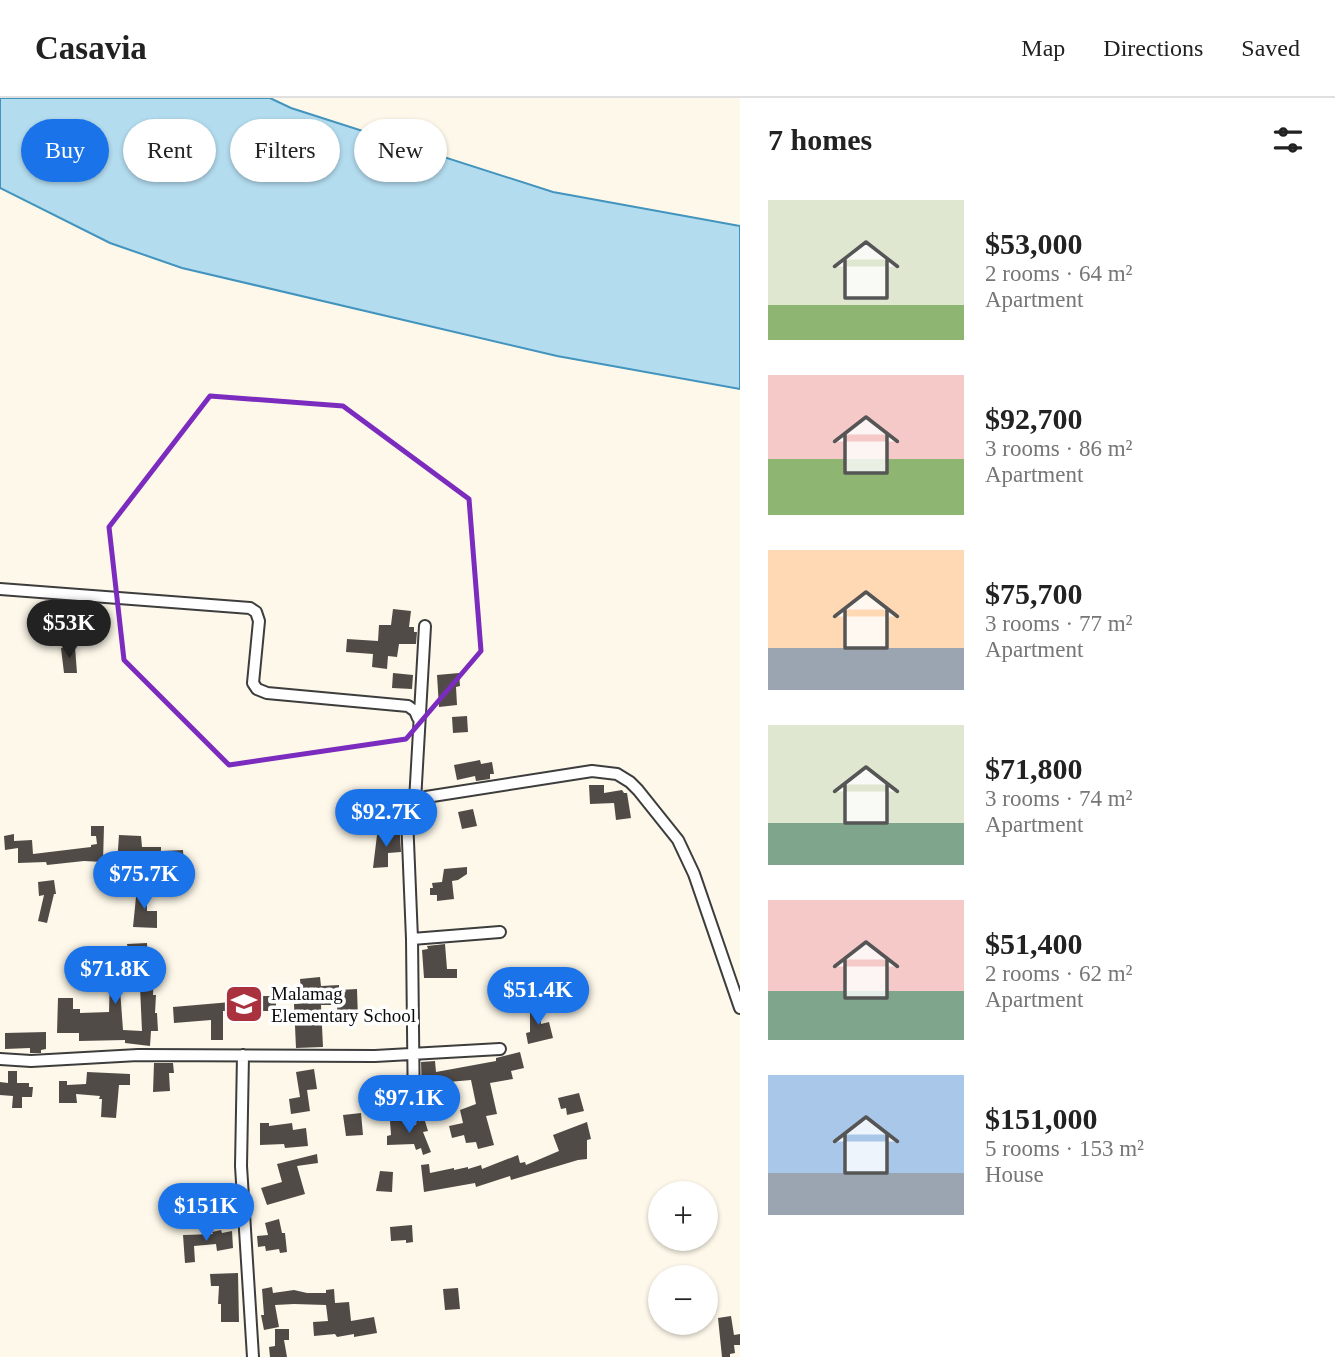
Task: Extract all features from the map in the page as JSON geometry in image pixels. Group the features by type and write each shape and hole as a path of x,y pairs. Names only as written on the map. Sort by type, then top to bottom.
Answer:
{"street":[{"path":"0,589 250,608 256,612 259,621 253,684 257,689 267,693 408,706 415,711 418,718"},
{"path":"414,1117 412,939 407,817 415,802 425,626"},
{"path":"415,802 426,797 592,771 617,774 638,790 678,840 694,874 740,1008"},
{"path":"412,939 500,933"},
{"path":"0,1059 31,1061 138,1055 413,1054 500,1049"},
{"path":"243,1055 241,1166 253,1357"}],"highlighted area":[{"path":"210,396 343,406 469,499 481,651 406,739 229,765 124,660 109,527"}],"water":[{"path":"0,98 270,98 325,119 230,119 230,182 340,182 340,124 354,128 354,182 447,182 447,158 553,192 740,226 740,389 557,356 182,268 110,243 0,188"}],"building":[{"path":"393,609 411,611 409,627 414,627 414,632 417,632 416,644 399,644 397,657 388,656 387,669 372,667 373,654 346,652 347,639 378,641 379,625 391,625"},
{"path":"75,647 77,673 64,673 61,648"},
{"path":"393,673 413,675 412,689 392,688"},
{"path":"459,673 460,686 456,687 457,705 439,707 437,675"},
{"path":"467,716 468,732 453,733 452,717"},
{"path":"480,760 481,764 492,762 494,774 490,774 490,779 476,781 475,776 457,780 454,765"},
{"path":"589,785 604,785 604,793 622,790 627,793 631,818 616,820 614,803 590,804"},
{"path":"473,809 477,826 462,829 458,812"},
{"path":"91,826 104,826 103,862 47,865 46,862 18,863 18,848 5,850 4,836 14,834 14,841 32,840 33,854 91,847 97,844 96,836 91,836"},
{"path":"119,835 141,836 142,847 161,847 161,851 183,850 184,864 146,868 133,867 133,862 117,864"},
{"path":"377,835 400,835 401,852 388,853 388,867 373,868"},
{"path":"467,867 467,874 452,881 454,899 437,901 437,895 430,895 432,883 442,882 444,869"},
{"path":"54,880 56,894 47,923 38,921 44,895 39,896 38,882"},
{"path":"137,887 147,887 147,911 157,911 157,928 133,927"},
{"path":"147,943 148,971 154,971 153,995 156,995 158,1031 151,1031 150,1046 125,1043 125,1040 79,1041 79,1033 57,1033 58,998 73,998 73,1009 80,1009 80,1013 109,1012 110,975 119,975 123,1030 142,1031 139,965 114,965 113,950 128,950 127,944"},
{"path":"445,944 447,969 457,969 457,978 424,978 422,950 428,949 427,946"},
{"path":"320,977 321,986 339,985 339,990 357,989 358,1019 338,1020 337,1005 321,1005 323,1047 296,1048 294,1004 302,1003 300,979"},
{"path":"231,996 276,996 276,1011 223,1011 223,1040 211,1040 211,1020 174,1023 173,1007 231,1002"},
{"path":"530,1006 540,1006 541,1024 549,1022 553,1038 528,1044 526,1033 530,1032"},
{"path":"46,1032 46,1049 41,1050 41,1053 30,1053 30,1048 5,1049 5,1033"},
{"path":"520,1052 524,1068 511,1071 513,1079 490,1083 497,1114 486,1116 494,1145 478,1149 476,1142 466,1143 464,1135 452,1138 449,1126 463,1123 460,1110 476,1104 471,1080 437,1083 438,1086 431,1087 431,1096 422,1097 421,1062 435,1061 436,1072 496,1061 496,1058"},
{"path":"154,1063 173,1063 174,1073 169,1073 170,1091 153,1092"},
{"path":"314,1069 317,1089 307,1090 310,1111 291,1114 289,1099 300,1097 296,1072"},
{"path":"8,1071 17,1071 17,1083 29,1083 29,1087 33,1087 32,1097 22,1097 22,1108 12,1108 13,1096 0,1095 0,1082 8,1083"},
{"path":"87,1072 130,1074 130,1085 119,1085 116,1118 101,1117 100,1096 76,1094 77,1103 59,1103 59,1081 67,1081 67,1085 86,1084"},
{"path":"579,1093 584,1111 567,1115 566,1108 561,1109 558,1098"},
{"path":"361,1113 363,1135 346,1136 343,1115"},
{"path":"424,1118 428,1131 423,1132 431,1152 423,1155 421,1148 416,1150 414,1144 387,1145 387,1136 391,1135 390,1121 407,1121 415,1125"},
{"path":"587,1122 591,1139 587,1140 587,1159 511,1180 510,1176 476,1187 475,1183 424,1192 421,1165 429,1164 430,1173 481,1165 482,1169 518,1155 520,1163 525,1162 526,1165 559,1151 553,1135"},
{"path":"260,1123 269,1123 269,1126 292,1123 293,1130 306,1128 308,1146 285,1148 284,1144 260,1145"},
{"path":"317,1154 318,1163 297,1166 305,1194 267,1205 261,1188 282,1182 277,1164"},
{"path":"380,1171 393,1172 392,1192 376,1191"},
{"path":"279,1219 282,1233 285,1233 287,1252 280,1253 279,1249 266,1251 265,1246 258,1247 257,1236 268,1235 265,1223"},
{"path":"412,1225 413,1242 391,1241 390,1227"},
{"path":"221,1230 222,1233 232,1231 233,1248 217,1251 216,1244 194,1246 195,1262 185,1263 183,1235 213,1234 212,1232"},
{"path":"238,1273 239,1322 221,1322 219,1286 211,1286 210,1274"},
{"path":"272,1287 273,1293 294,1290 326,1293 326,1290 334,1289 335,1303 349,1302 351,1321 374,1317 377,1333 354,1337 354,1334 337,1337 335,1334 314,1336 313,1322 328,1321 326,1305 294,1304 275,1305 279,1327 264,1330 261,1315 264,1315 262,1289"},
{"path":"458,1288 460,1309 445,1310 443,1289"},
{"path":"731,1316 734,1335 740,1334 740,1345 734,1345 735,1353 730,1354 730,1357 722,1357 718,1318"},
{"path":"275,1329 289,1329 289,1340 284,1340 287,1357 270,1357 269,1347 275,1346"}],"place":[{"name":"Malamag Elementary School","path":"244,1004"}]}
